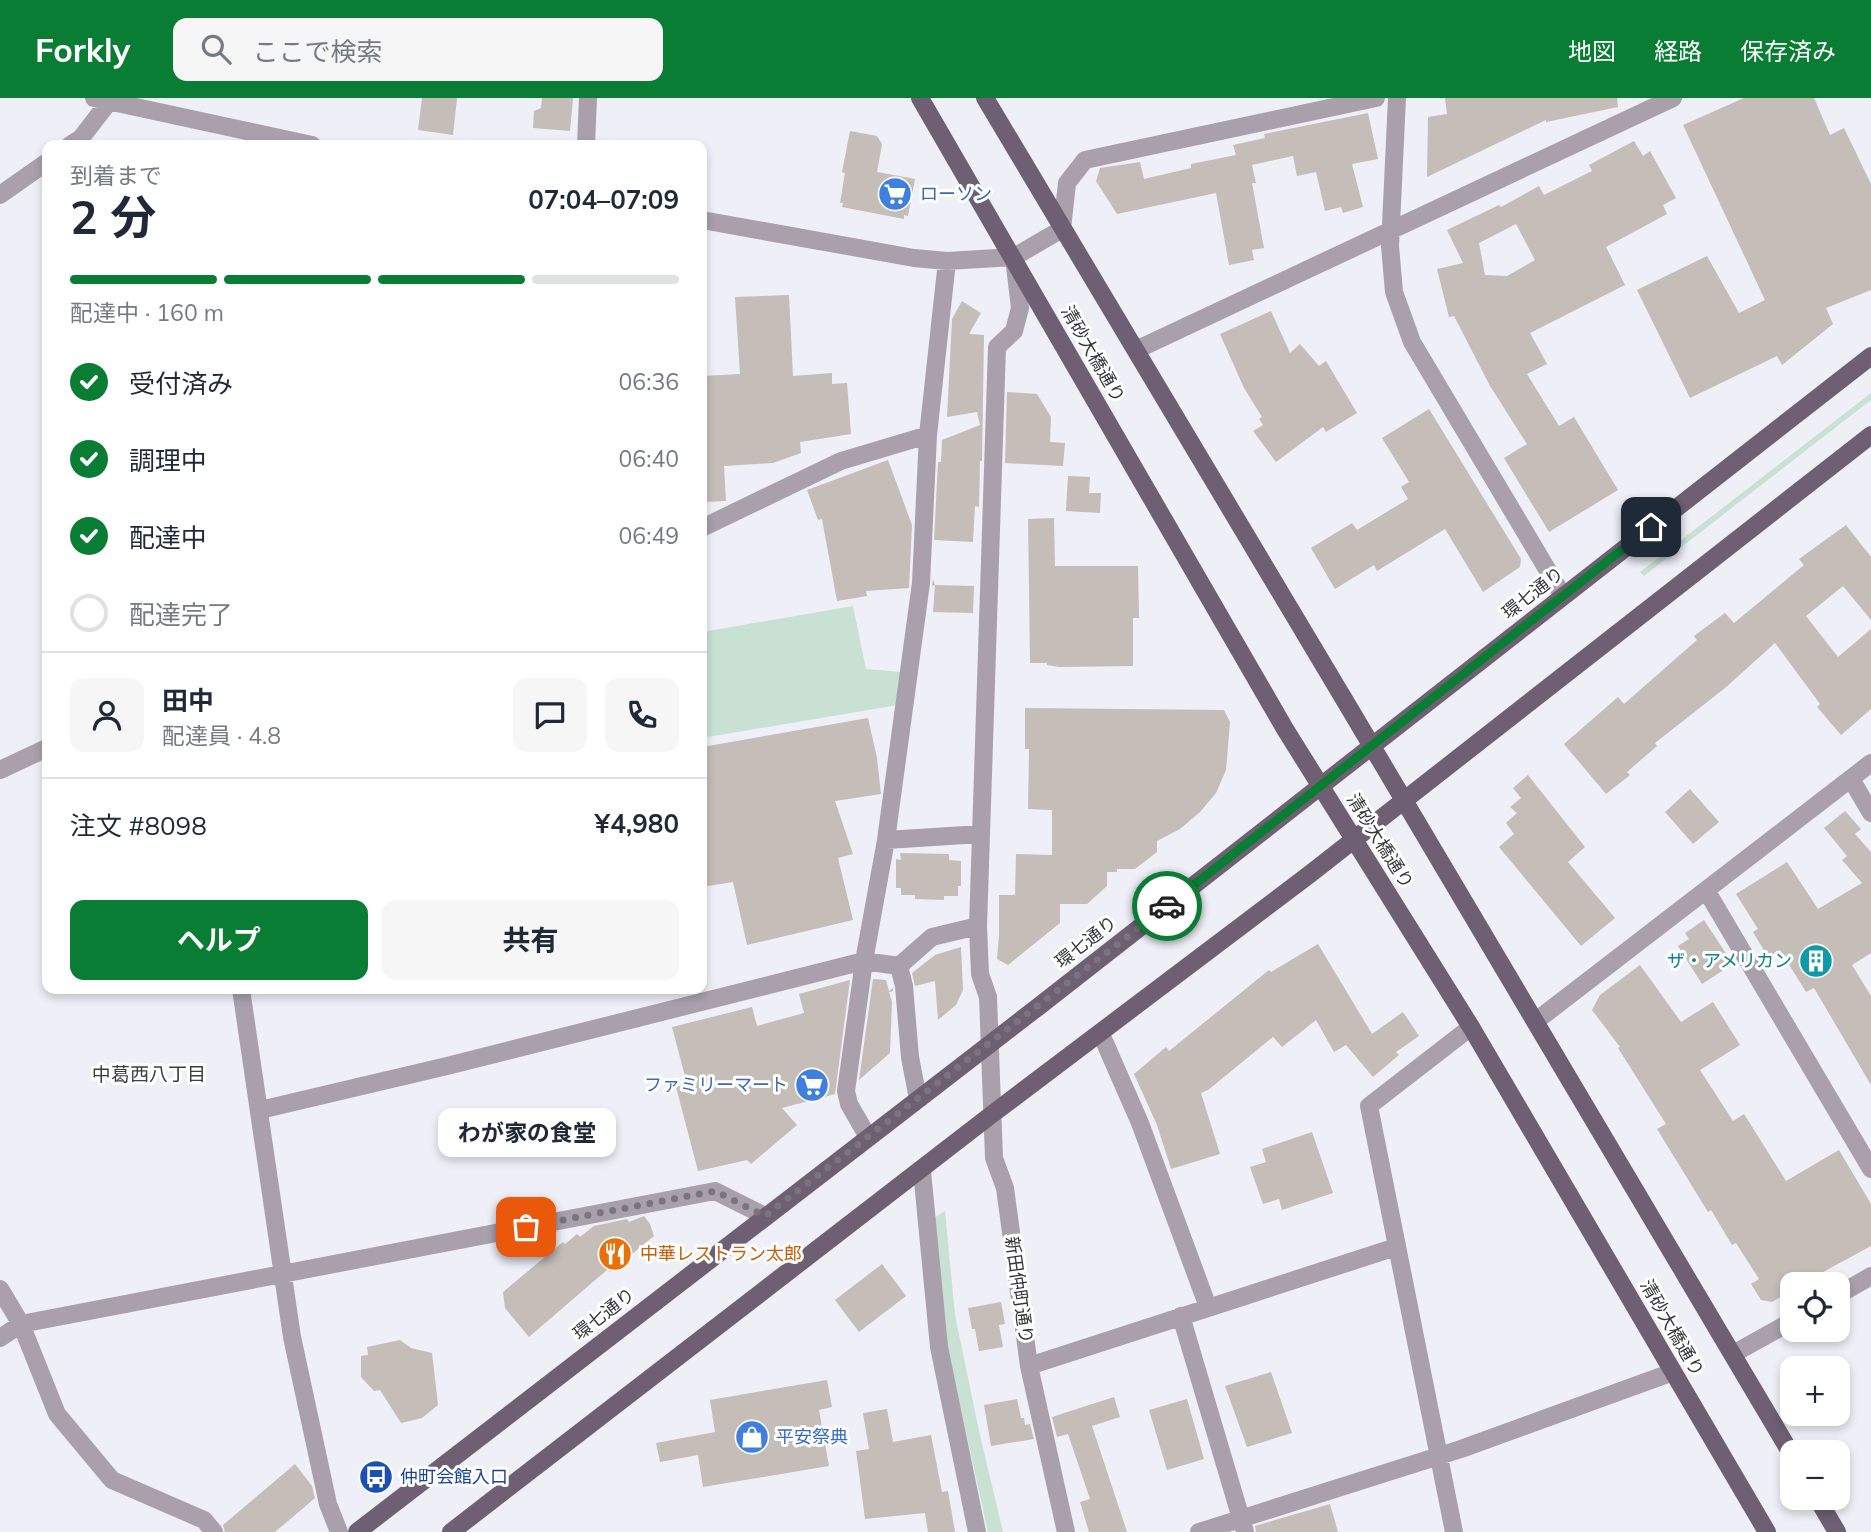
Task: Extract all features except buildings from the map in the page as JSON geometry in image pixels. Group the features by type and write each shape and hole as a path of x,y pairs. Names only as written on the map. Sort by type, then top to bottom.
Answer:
{"main road":[{"name":"清砂大橋通り","path":"920,98 1320,786 1471,1027 1767,1532"},
{"path":"985,98 1783,1440"},
{"name":"環七通り","path":"357,1532 989,1045 1871,356"},
{"path":"451,1532 1354,839 1871,435"},
{"path":"1824,1510 1837,1532"}],"street":[{"path":"586,140 589,98"},
{"path":"707,221 914,258 947,261 1014,257 1062,229 1067,183 1085,160 1376,98"},
{"path":"1397,98 1390,246 1394,292 1412,342 1563,596"},
{"path":"1136,350 1673,98"},
{"path":"80,140 101,100 289,140"},
{"path":"0,195 42,166"},
{"name":"新田仲町通り","path":"1014,257 1020,308 1014,331 997,347 978,926 980,974 988,997 994,1158 1005,1188 1029,1366 1066,1532"},
{"path":"868,1137 849,1104 846,1091 864,961 886,840 921,583 928,435 947,261"},
{"path":"707,526 841,461 928,435"},
{"path":"0,770 42,750"},
{"path":"1536,1021 1871,763"},
{"path":"1851,779 1871,813"},
{"path":"886,840 981,834"},
{"path":"1706,890 1871,1169"},
{"path":"260,1110 864,961 899,966 932,937 978,926"},
{"path":"899,966 904,986 910,1057 918,1099"},
{"path":"242,994 295,1350 328,1504 339,1532"},
{"path":"1454,1532 1369,1106 1471,1027"},
{"path":"1101,1034 1140,1123 1208,1307"},
{"path":"922,1171 939,1347 976,1532"},
{"path":"0,1338 21,1324 715,1191 765,1216"},
{"path":"1029,1366 1396,1247"},
{"path":"1850,1288 1871,1276"},
{"path":"0,1289 21,1324 57,1414 112,1480 204,1520 214,1532"},
{"path":"1181,1316 1243,1525"},
{"path":"1733,1354 1780,1328"},
{"path":"1199,1532 1243,1525 1673,1372"}],"green space":[{"path":"1871,393 1871,400 1644,576 1640,572"},
{"path":"853,606 866,669 901,672 898,705 707,737 707,631"},
{"path":"945,1211 955,1315 1003,1532 988,1532 947,1346 931,1220"}],"way so far":[{"path":"526,1227 715,1191 765,1216 1167,906"}],"place":[{"name":"ローソン","path":"895,194"},
{"name":"ザ・アメリカン","path":"1816,961"},
{"name":"ファミリーマート","path":"812,1085"},
{"name":"わが家の食堂","path":"526,1227"},
{"name":"中華レストラン太郎","path":"615,1254"},
{"name":"平安祭典","path":"752,1437"},
{"name":"仲町会館入口","path":"376,1477"}],"district":[{"name":"中葛西八丁目","path":"149,1074"}],"route":[{"path":"1167,906 1651,527"}]}
